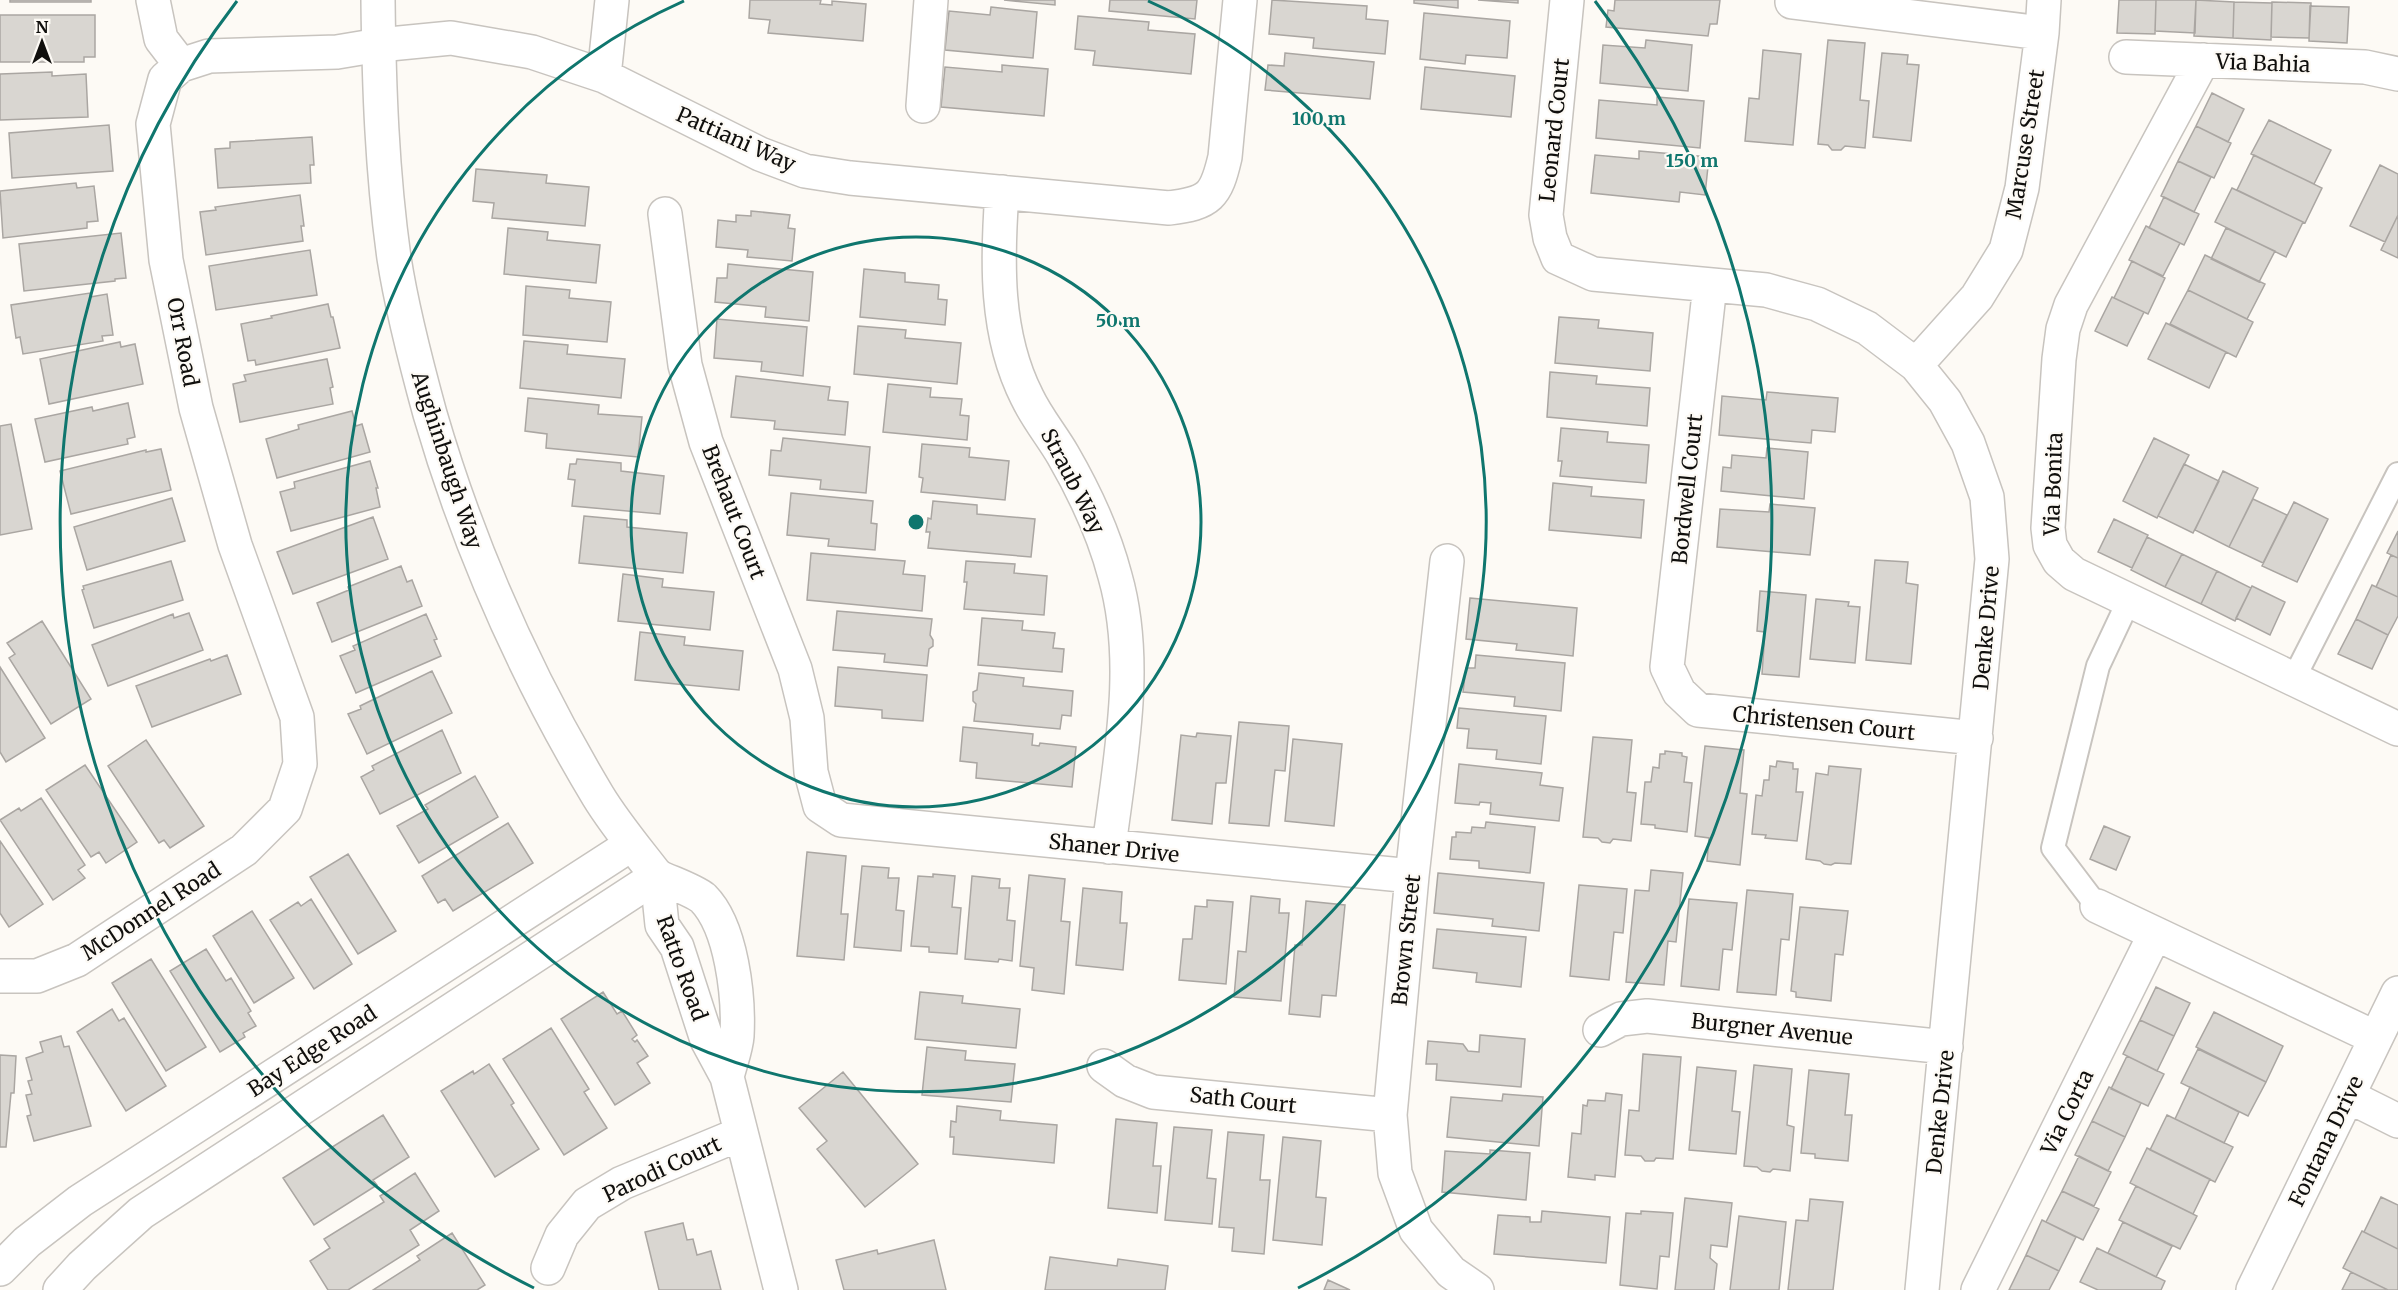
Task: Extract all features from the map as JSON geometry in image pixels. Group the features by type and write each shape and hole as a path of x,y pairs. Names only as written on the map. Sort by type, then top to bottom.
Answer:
{"street":[{"path":"153,0 161,39 181,65 209,56 337,52 378,45"},
{"name":"Aughinbaugh Way","path":"378,0 382,155 395,260 417,366 445,466 483,571 530,673 599,797 657,876"},
{"path":"604,76 612,0"},
{"path":"922,106 931,0"},
{"name":"Pattiani Way","path":"378,45 451,38 532,52 604,76 760,154 805,171 850,178 1169,208 1192,205 1210,196 1220,178 1225,157 1240,0"},
{"name":"Leonard Court","path":"1558,258 1550,238 1546,215 1567,0"},
{"name":"Marcuse Street","path":"1916,365 1977,297 2006,250 2022,188 2042,33 2044,0"},
{"path":"1792,2 2042,33"},
{"name":"Via Bahia","path":"2126,57 2365,67 2398,74"},
{"name":"Via Bonita","path":"2203,60 2072,305 2063,329 2049,510 2050,545 2059,561 2074,574 2398,729"},
{"name":"Orr Road","path":"181,65 165,79 153,124 166,260 196,408 235,545 297,717 300,764 285,809"},
{"name":"Straub Way","path":"1002,192 998,242 999,288 1008,346 1027,397 1063,455 1094,514 1116,577 1126,639 1126,702 1109,847"},
{"name":"Brehaut Court","path":"665,214 685,365 706,441 795,669 807,718 811,772 820,806"},
{"name":"Denke Drive","path":"1558,258 1593,274 1766,290 1817,303 1867,328 1916,365 1945,401 1968,443 1987,497 1992,559 1922,1290"},
{"name":"Bordwell Court","path":"1679,692 1667,667 1710,285"},
{"name":"Brown Street","path":"1448,561 1412,876 1390,1114 1395,1173 1416,1230 1452,1272 1477,1290"},
{"name":"Christensen Court","path":"1679,692 1698,710 1976,738"},
{"name":"Shaner Drive","path":"820,806 841,820 1412,876"},
{"name":"McDonnel Road","path":"0,976 37,976 77,960 244,850 285,809"},
{"name":"Bay Edge Road","path":"0,1269 27,1242 80,1201 632,844"},
{"name":"Bay Edge Road","path":"60,1290 82,1266 150,1207 657,876"},
{"name":"Ratto Road","path":"657,876 702,897 715,915 729,951 735,979 737,1038 727,1077"},
{"name":"Ratto Road","path":"657,876 662,925 677,947 707,1040 727,1077 781,1290"},
{"path":"2097,906 2376,1038"},
{"name":"Via Corta","path":"1978,1290 2155,934"},
{"name":"Fontana Drive","path":"2253,1290 2398,993"},
{"name":"Burgner Avenue","path":"1600,1030 1622,1019 1647,1016 1946,1047"},
{"name":"Sath Court","path":"1104,1066 1125,1081 1153,1092 1390,1114"},
{"path":"2348,1095 2398,1120"},
{"name":"Parodi Court","path":"548,1268 562,1235 587,1204 622,1183 740,1134"}],"lane":[{"path":"2294,678 2398,474"},
{"path":"2097,906 2053,848 2098,666 2129,600"}],"building":[{"path":"10,0 91,0 91,2 10,2"},
{"path":"750,0 821,0 820,4 832,5 832,1 866,4 863,41 768,33 770,20 749,18"},
{"path":"1004,0 1055,0 1055,5"},
{"path":"1110,0 1197,0 1195,19 1109,11"},
{"path":"1272,0 1367,6 1366,19 1388,21 1385,54 1313,48 1314,38 1269,34"},
{"path":"1414,0 1458,0 1458,8 1414,3"},
{"path":"1478,0 1518,0 1518,3"},
{"path":"1615,0 1720,0 1717,24 1710,24 1708,36 1606,27 1608,10 1614,11"},
{"path":"2119,0 2156,0 2155,34 2117,33"},
{"path":"2156,0 2196,0 2195,33 2155,31"},
{"path":"2196,0 2234,2 2233,38 2194,36"},
{"path":"2234,2 2272,3 2271,40 2233,38"},
{"path":"2272,2 2311,3 2309,38 2271,37"},
{"path":"2310,6 2349,7 2347,43 2309,41"},
{"path":"991,7 1037,12 1033,58 945,50 949,11 990,15"},
{"path":"1424,13 1510,21 1507,58 1466,55 1465,64 1420,59"},
{"path":"0,15 95,15 95,57 84,57 84,62 0,62"},
{"path":"1078,16 1149,22 1148,30 1195,34 1191,74 1093,65 1095,51 1075,49"},
{"path":"1646,40 1692,45 1688,91 1600,83 1603,45 1645,48"},
{"path":"1828,40 1865,43 1860,100 1869,101 1865,148 1845,146 1841,150 1832,150 1828,145 1818,144"},
{"path":"1763,50 1801,54 1793,145 1745,141 1749,98 1759,99"},
{"path":"1285,53 1374,62 1370,99 1265,90 1268,65 1284,66"},
{"path":"1882,53 1908,55 1907,64 1919,65 1911,141 1873,137"},
{"path":"1002,65 1048,69 1044,116 941,107 945,67 1002,72"},
{"path":"1425,67 1515,76 1511,117 1421,109"},
{"path":"52,72 52,76 86,74 88,117 0,120 0,74"},
{"path":"2212,93 2244,109 2228,142 2196,126"},
{"path":"1657,97 1704,101 1700,148 1596,138 1599,100 1657,105"},
{"path":"2269,120 2331,150 2314,184 2251,154"},
{"path":"109,125 113,171 12,178 9,133"},
{"path":"2196,126 2231,143 2214,178 2178,161"},
{"path":"312,137 314,165 310,165 311,183 218,188 215,149 230,148 230,142"},
{"path":"1639,151 1709,157 1705,195 1680,192 1679,202 1591,193 1595,155 1639,159"},
{"path":"2254,155 2322,188 2305,223 2237,190"},
{"path":"2178,161 2211,177 2194,212 2161,196"},
{"path":"2380,165 2398,174 2398,215 2385,242 2350,226"},
{"path":"476,169 547,175 546,183 589,187 585,226 492,218 494,203 473,201"},
{"path":"76,183 77,188 94,186 98,221 87,222 87,228 3,238 0,191"},
{"path":"2232,188 2303,222 2286,257 2215,222"},
{"path":"300,195 304,226 301,226 303,241 206,255 200,212 216,210 215,207"},
{"path":"2164,197 2199,214 2184,245 2149,228"},
{"path":"751,211 790,215 788,228 795,229 792,261 747,257 748,250 716,247 718,220 736,222 736,215 751,216"},
{"path":"2398,215 2398,258 2381,250"},
{"path":"2146,226 2180,243 2163,276 2129,260"},
{"path":"508,228 548,232 547,240 600,245 596,283 504,274"},
{"path":"2226,228 2275,251 2259,282 2211,259"},
{"path":"121,233 126,278 24,291 19,244"},
{"path":"310,250 317,295 216,310 209,266"},
{"path":"2205,255 2265,284 2247,319 2188,290"},
{"path":"2132,261 2165,278 2148,314 2114,298"},
{"path":"728,264 813,272 809,321 765,317 766,307 715,302 717,278 727,278"},
{"path":"864,269 905,273 905,282 939,285 938,299 947,300 945,325 860,317"},
{"path":"526,286 570,290 569,298 611,302 607,342 523,335"},
{"path":"2188,290 2253,322 2236,357 2170,324"},
{"path":"90,293 90,297 107,294 113,335 102,336 103,341 23,354 20,337 16,338 11,305"},
{"path":"2112,297 2144,312 2127,346 2095,331"},
{"path":"328,304 340,348 256,365 255,360 248,361 241,324"},
{"path":"1559,317 1599,320 1598,328 1653,333 1650,371 1555,363"},
{"path":"717,319 807,327 803,376 761,371 762,362 714,358"},
{"path":"2166,323 2226,352 2209,388 2148,359"},
{"path":"858,326 906,330 905,338 961,343 957,384 854,374"},
{"path":"524,341 568,345 567,354 625,359 621,398 520,388"},
{"path":"120,342 121,347 135,344 143,384 49,404 40,359"},
{"path":"327,359 333,387 330,388 333,404 240,422 233,384 246,381 244,375"},
{"path":"1550,372 1597,376 1596,384 1650,388 1647,426 1547,417"},
{"path":"736,376 830,387 828,400 848,402 845,435 774,429 775,421 731,417"},
{"path":"888,384 931,388 930,397 962,399 960,415 969,416 967,440 883,432"},
{"path":"1767,392 1838,398 1835,432 1812,430 1811,443 1719,435 1722,396 1766,400"},
{"path":"528,398 599,405 598,414 642,417 638,457 546,448 547,434 525,431"},
{"path":"128,403 135,437 127,439 128,444 45,462 35,419 92,407 93,411"},
{"path":"352,411 356,426 362,424 370,452 277,478 266,439 299,429 298,425"},
{"path":"11,424 32,529 0,535 0,426"},
{"path":"1561,428 1608,432 1607,442 1649,445 1646,483 1560,476 1562,461 1558,461"},
{"path":"783,438 870,447 866,493 820,489 821,480 769,475 771,450 781,451"},
{"path":"2154,438 2189,455 2157,518 2123,501"},
{"path":"922,444 970,448 969,457 1009,461 1005,500 921,492 923,478 919,477"},
{"path":"1767,448 1808,452 1804,499 1721,491 1723,467 1731,468 1732,455 1766,458"},
{"path":"161,449 171,490 71,514 60,471 146,450 146,452"},
{"path":"577,459 621,463 621,471 664,476 660,514 572,506 575,480 568,479 570,464 576,464"},
{"path":"370,461 378,488 376,488 380,507 291,531 280,492 295,488 294,482"},
{"path":"2184,464 2219,481 2193,533 2158,516"},
{"path":"2223,471 2258,488 2229,547 2195,530"},
{"path":"1553,483 1592,487 1591,496 1644,500 1641,538 1549,530"},
{"path":"791,493 873,501 871,523 877,524 875,550 828,546 829,539 787,535"},
{"path":"172,498 185,541 87,570 74,527"},
{"path":"2253,499 2287,515 2263,563 2229,547"},
{"path":"933,501 977,505 977,514 1035,519 1031,557 928,548 930,532 926,532 928,518 931,519"},
{"path":"2294,502 2328,519 2297,582 2262,566"},
{"path":"1770,504 1815,508 1810,555 1717,547 1720,509 1769,512"},
{"path":"584,516 627,520 627,527 687,533 683,573 579,563"},
{"path":"373,517 388,559 293,594 277,552"},
{"path":"2114,519 2148,535 2132,568 2098,552"},
{"path":"2398,531 2398,558 2387,553"},
{"path":"2147,537 2182,554 2165,587 2131,570"},
{"path":"811,553 905,561 903,574 925,576 922,611 807,600"},
{"path":"2182,554 2217,571 2201,604 2165,587"},
{"path":"2391,555 2398,558 2398,597 2376,587"},
{"path":"1875,560 1908,562 1906,583 1918,585 1911,664 1866,660"},
{"path":"171,561 183,600 94,628 82,590 83,586"},
{"path":"966,561 1015,564 1014,573 1047,576 1044,615 964,609 967,582 964,582"},
{"path":"401,566 407,582 412,580 422,606 332,642 317,603 349,590 348,587"},
{"path":"2217,571 2251,588 2235,621 2201,604"},
{"path":"623,574 663,579 662,587 714,592 710,630 618,621"},
{"path":"2372,585 2398,597 2398,616 2388,635 2356,619"},
{"path":"2252,586 2285,602 2270,635 2236,618"},
{"path":"1760,591 1806,595 1799,677 1762,674 1765,632 1757,631"},
{"path":"1470,598 1577,608 1573,656 1516,650 1517,644 1466,639"},
{"path":"1816,599 1849,602 1848,606 1860,607 1855,663 1810,659"},
{"path":"837,611 932,619 930,635 933,646 929,649 927,666 884,662 885,654 833,650"},
{"path":"189,613 203,650 108,686 92,645 173,614 174,618"},
{"path":"426,614 437,639 434,640 441,656 356,693 340,656 355,650 353,646"},
{"path":"982,618 1023,621 1022,630 1055,633 1053,648 1064,649 1062,672 978,665"},
{"path":"2356,619 2388,635 2372,669 2338,654"},
{"path":"42,621 91,699 51,724 9,658 15,654 7,643"},
{"path":"640,632 685,637 684,645 743,651 739,690 635,680"},
{"path":"227,655 241,694 152,727 136,686"},
{"path":"1476,655 1565,663 1561,711 1514,706 1515,697 1463,692 1466,668 1475,668"},
{"path":"0,667 45,738 6,762 0,752"},
{"path":"838,667 927,675 923,721 882,718 882,710 835,706"},
{"path":"432,671 452,713 367,754 348,714"},
{"path":"979,673 1024,678 1023,686 1073,691 1071,716 1062,715 1060,729 974,721 976,704 973,701 973,692 977,690"},
{"path":"1459,708 1546,716 1541,764 1496,759 1497,750 1467,748 1469,729 1457,728"},
{"path":"1239,722 1289,726 1285,771 1275,770 1269,826 1229,823"},
{"path":"963,727 1033,734 1032,745 1039,746 1040,743 1076,747 1072,787 976,778 977,763 960,761"},
{"path":"442,730 461,773 380,814 361,777 374,770 372,766"},
{"path":"1197,733 1231,736 1226,783 1216,783 1212,824 1172,820 1181,735 1196,737"},
{"path":"1593,737 1632,740 1627,792 1636,793 1631,841 1613,839 1610,843 1602,842 1598,838 1583,837"},
{"path":"1293,739 1342,744 1334,826 1285,821"},
{"path":"146,740 204,826 170,848 164,840 159,843 108,766"},
{"path":"1705,746 1744,750 1740,793 1747,794 1740,865 1707,861 1709,838 1695,836"},
{"path":"1665,751 1682,753 1682,756 1687,757 1684,782 1692,783 1687,832 1641,824 1645,782 1651,782 1653,767 1659,768 1660,754 1665,754"},
{"path":"1777,761 1793,763 1793,769 1798,769 1796,792 1803,792 1797,841 1765,838 1766,835 1752,834 1756,795 1762,796 1764,780 1769,780 1770,766 1776,767"},
{"path":"1459,764 1542,773 1540,785 1563,788 1559,821 1490,814 1491,803 1480,802 1479,805 1455,803"},
{"path":"85,765 137,842 106,863 99,852 91,857 46,790"},
{"path":"1829,766 1861,769 1851,864 1831,865 1806,859 1816,773 1828,775"},
{"path":"475,776 498,817 419,863 397,826 428,809 425,805"},
{"path":"41,798 85,865 78,870 85,878 53,900 0,820 19,808 21,811"},
{"path":"1486,822 1535,827 1530,873 1479,868 1479,861 1450,859 1452,837 1456,837 1456,832 1471,833 1472,827 1485,828"},
{"path":"508,823 533,863 453,911 445,899 438,903 422,876"},
{"path":"2104,826 2130,837 2116,870 2090,859"},
{"path":"0,841 43,904 9,927 0,913"},
{"path":"807,852 846,856 841,914 848,914 844,960 797,956"},
{"path":"348,854 396,931 358,954 310,877"},
{"path":"862,866 889,868 888,878 899,878 896,910 904,911 901,951 854,947"},
{"path":"1651,870 1683,873 1676,942 1668,941 1664,985 1626,982 1635,890 1649,891"},
{"path":"1438,873 1544,883 1539,931 1492,926 1493,919 1434,913"},
{"path":"933,874 955,876 952,907 961,908 957,954 929,952 929,947 911,946 918,876 933,877"},
{"path":"1029,875 1065,879 1061,921 1070,922 1064,994 1032,990 1034,968 1020,966"},
{"path":"972,876 1000,879 999,888 1010,888 1007,920 1015,921 1012,961 965,959"},
{"path":"1579,885 1627,889 1623,933 1614,932 1609,980 1570,976"},
{"path":"1083,888 1122,892 1120,923 1127,923 1123,970 1076,965"},
{"path":"1747,890 1793,894 1789,940 1781,939 1776,995 1737,992"},
{"path":"1251,896 1280,899 1279,913 1289,913 1281,1001 1234,997 1238,951 1246,952"},
{"path":"311,899 352,964 314,989 270,920 298,902 301,906"},
{"path":"1689,899 1737,903 1732,950 1723,949 1719,990 1681,986"},
{"path":"1207,900 1233,902 1226,984 1179,980 1183,939 1192,939 1195,906 1207,907"},
{"path":"1306,901 1345,905 1336,996 1322,995 1320,1017 1289,1014 1295,945 1302,945"},
{"path":"1800,907 1848,911 1843,955 1835,954 1831,1001 1796,997 1796,992 1791,991"},
{"path":"252,911 294,978 254,1003 213,936"},
{"path":"1437,929 1526,937 1521,987 1476,982 1477,973 1433,968"},
{"path":"206,949 226,981 231,978 251,1011 248,1013 256,1026 243,1033 245,1037 220,1052 170,971"},
{"path":"151,959 206,1047 166,1071 112,983"},
{"path":"2156,987 2190,1003 2174,1036 2140,1020"},
{"path":"603,992 617,1014 622,1011 637,1035 632,1039 635,1042 637,1040 648,1056 637,1063 650,1083 615,1105 561,1019"},
{"path":"920,992 963,996 962,1003 1020,1009 1016,1048 915,1039"},
{"path":"112,1009 119,1021 124,1018 166,1086 126,1111 77,1032"},
{"path":"2214,1012 2283,1046 2266,1082 2196,1047"},
{"path":"2140,1020 2174,1036 2157,1071 2123,1054"},
{"path":"551,1028 589,1089 584,1092 607,1128 564,1155 503,1059"},
{"path":"1480,1035 1525,1039 1521,1087 1436,1080 1437,1064 1426,1064 1428,1041 1463,1044 1468,1051 1479,1052"},
{"path":"61,1036 64,1047 69,1046 91,1126 34,1141 27,1116 31,1115 26,1095 32,1094 28,1081 32,1080 26,1058 43,1052 40,1042"},
{"path":"927,1047 966,1051 965,1060 1015,1064 1011,1102 922,1095"},
{"path":"2198,1049 2266,1082 2248,1116 2181,1083"},
{"path":"1643,1054 1681,1057 1673,1159 1656,1158 1654,1161 1645,1161 1641,1156 1625,1155 1629,1110 1639,1111"},
{"path":"0,1055 16,1056 14,1093 11,1093 6,1147 0,1147"},
{"path":"2127,1056 2164,1074 2148,1106 2111,1089"},
{"path":"489,1064 514,1103 511,1105 539,1149 495,1177 441,1091"},
{"path":"1754,1065 1792,1069 1787,1125 1794,1127 1790,1171 1773,1169 1770,1172 1762,1171 1757,1167 1744,1166"},
{"path":"1697,1067 1736,1071 1732,1111 1740,1112 1736,1154 1689,1150"},
{"path":"1809,1070 1849,1074 1845,1115 1852,1115 1848,1161 1815,1158 1815,1154 1801,1153"},
{"path":"843,1072 918,1164 865,1207 817,1149 827,1141 799,1108"},
{"path":"2109,1087 2141,1103 2125,1137 2092,1121"},
{"path":"2190,1087 2239,1112 2224,1143 2175,1119"},
{"path":"1606,1093 1622,1095 1615,1177 1595,1175 1595,1180 1568,1177 1572,1133 1581,1134 1583,1105 1587,1106 1588,1100 1605,1101"},
{"path":"1503,1094 1543,1097 1539,1146 1447,1137 1451,1097 1502,1101"},
{"path":"957,1106 1001,1111 1000,1120 1057,1125 1054,1163 953,1154 954,1137 950,1137 951,1121 956,1122"},
{"path":"383,1115 409,1157 373,1180 377,1185 314,1225 283,1178"},
{"path":"2167,1115 2233,1147 2215,1182 2150,1150"},
{"path":"1116,1119 1157,1123 1153,1166 1161,1166 1157,1213 1108,1208"},
{"path":"2092,1121 2125,1137 2108,1171 2075,1155"},
{"path":"1174,1127 1212,1130 1207,1178 1216,1179 1212,1224 1165,1220"},
{"path":"1228,1132 1264,1135 1260,1180 1270,1180 1264,1254 1232,1251 1234,1228 1219,1227"},
{"path":"1283,1137 1321,1141 1316,1197 1326,1198 1322,1245 1273,1240"},
{"path":"2147,1148 2210,1179 2193,1214 2130,1183"},
{"path":"1490,1150 1530,1153 1526,1200 1442,1192 1445,1151 1490,1154"},
{"path":"2079,1156 2111,1172 2094,1206 2062,1191"},
{"path":"415,1173 439,1211 410,1230 419,1245 348,1290 328,1290 310,1261 330,1248 324,1239 384,1202 380,1196"},
{"path":"2136,1186 2197,1216 2180,1249 2119,1220"},
{"path":"2062,1191 2099,1209 2083,1240 2046,1222"},
{"path":"2381,1197 2398,1205 2398,1249 2364,1232"},
{"path":"1685,1198 1732,1203 1727,1247 1711,1245 1710,1258 1717,1264 1714,1290 1675,1290"},
{"path":"1810,1199 1843,1202 1833,1290 1788,1290 1796,1220 1808,1221"},
{"path":"1542,1211 1610,1217 1606,1263 1494,1254 1498,1215 1530,1217 1530,1222 1541,1222"},
{"path":"1641,1211 1673,1213 1669,1257 1660,1256 1657,1289 1620,1285 1626,1213 1641,1214"},
{"path":"1739,1216 1786,1222 1779,1290 1730,1290"},
{"path":"2042,1220 2076,1237 2059,1271 2026,1255"},
{"path":"2123,1222 2172,1246 2156,1277 2108,1253"},
{"path":"683,1223 687,1240 693,1239 697,1255 711,1251 721,1290 659,1290 645,1232"},
{"path":"2362,1231 2398,1249 2398,1290 2388,1290 2343,1268"},
{"path":"452,1233 485,1285 477,1290 373,1290 420,1260 417,1256"},
{"path":"934,1240 946,1290 844,1290 836,1260 877,1250 878,1254"},
{"path":"2097,1248 2165,1281 2161,1290 2098,1290 2080,1282"},
{"path":"2026,1255 2059,1271 2049,1290 2009,1290"},
{"path":"1050,1257 1117,1266 1118,1259 1168,1266 1165,1290 1045,1290"},
{"path":"2351,1272 2388,1290 2342,1290"},
{"path":"1328,1280 1350,1290 1324,1290"}]}
